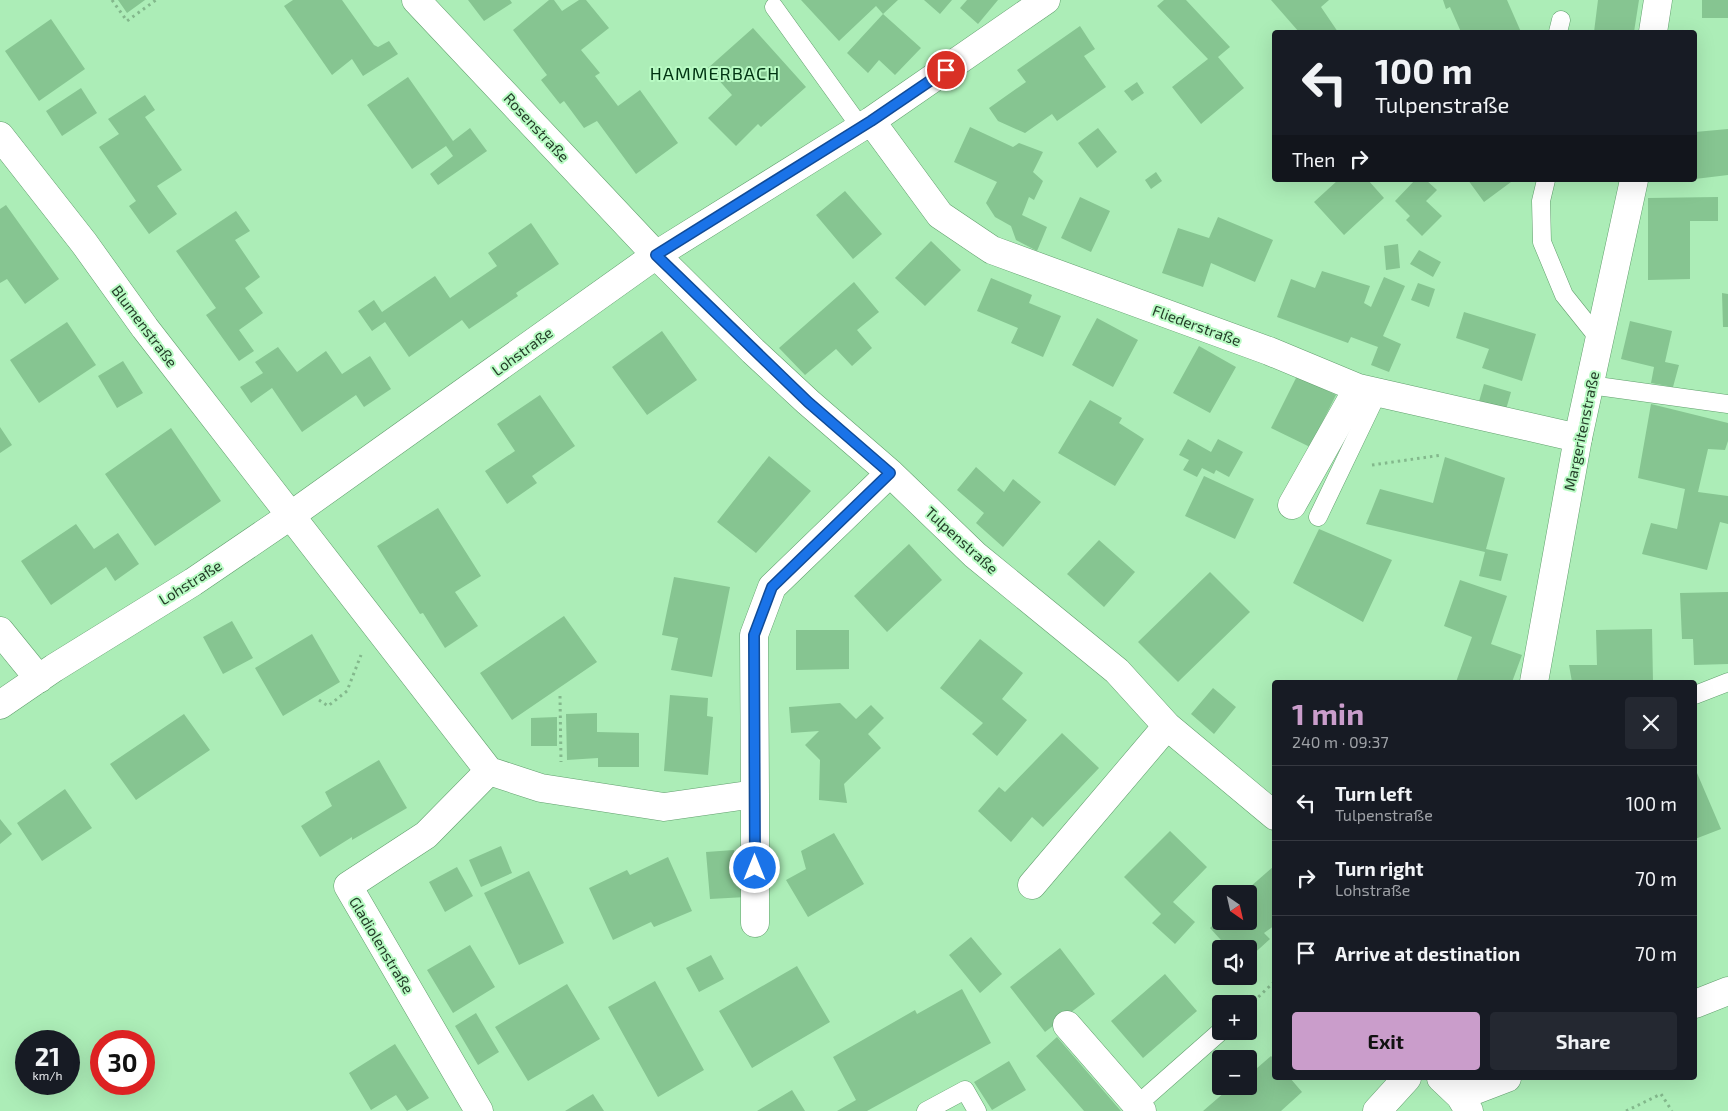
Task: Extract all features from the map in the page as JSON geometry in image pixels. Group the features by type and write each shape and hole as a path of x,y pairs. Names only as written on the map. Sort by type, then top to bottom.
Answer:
{"street":[{"name":"Rosenstraße","path":"416,0 656,255"},
{"name":"Lohstraße","path":"0,705 194,582 290,516 656,255 866,124 1046,0"},
{"path":"1653,30 1658,0"},
{"name":"Fliederstraße","path":"866,124 940,215 992,250 1269,351 1368,390 1578,438"},
{"name":"Blumenstraße","path":"0,136 290,516"},
{"name":"Margeritenstraße","path":"1534,680 1578,438 1634,182"},
{"name":"Tulpenstraße","path":"656,255 801,396 890,473 975,555 1118,671 1167,726 1272,814"},
{"path":"1292,504 1368,390"},
{"path":"755,923 754,635 772,587 890,473"},
{"path":"290,516 489,771 541,788 664,807 754,794"},
{"path":"0,631 39,679"},
{"path":"1032,885 1167,726"},
{"name":"Gladiolenstraße","path":"479,1111 348,886 426,836 489,771"},
{"path":"1697,1003 1728,991"},
{"path":"1067,1025 1140,1108"},
{"path":"1377,1111 1405,1080"},
{"path":"1457,1095 1501,1080"}],"lane":[{"path":"774,6 866,124"},
{"path":"1546,182 1541,200 1542,242 1564,295 1600,340"},
{"path":"1590,385 1728,404"},
{"path":"1318,518 1341,469 1368,390"},
{"path":"1697,694 1728,682"},
{"path":"1140,1108 1212,1040"},
{"path":"926,1111 966,1090 977,1111"}],"path":[{"path":"112,0 127,21 156,0"},
{"path":"1341,469 1442,454"},
{"path":"319,700 328,706 346,691 373,621"},
{"path":"560,696 560,791"},
{"path":"1257,998 1272,984"},
{"path":"1626,1111 1661,1094 1672,1111"}],"building":[{"path":"118,0 145,0 127,13"},
{"path":"293,0 342,0 374,45 378,47 389,41 398,54 363,76 352,59 332,75 284,6"},
{"path":"468,0 510,0 512,3 484,21"},
{"path":"549,0 554,0 562,11 579,0 586,0 609,28 581,50 600,73 595,76 618,106 640,90 678,143 636,174 597,121 584,128 564,101 560,104 541,80 547,75 513,30"},
{"path":"801,0 898,0 883,14 876,6 839,41"},
{"path":"924,0 952,0 940,14"},
{"path":"967,0 998,0 978,24 960,8"},
{"path":"1164,0 1186,0 1230,47 1218,57 1244,88 1201,124 1172,87 1208,59 1157,6"},
{"path":"1271,0 1329,0 1321,7 1337,30 1297,30"},
{"path":"1443,0 1507,0 1520,30 1460,30 1450,7 1446,9"},
{"path":"1598,0 1639,0 1634,30 1594,30"},
{"path":"1702,0 1728,0 1728,18 1702,18"},
{"path":"883,14 921,48 895,75 879,60 868,73 847,53"},
{"path":"51,19 85,69 39,101 5,51"},
{"path":"1080,26 1095,49 1084,56 1106,87 1057,121 1052,114 1025,133 998,121 989,108 1026,82 1017,70"},
{"path":"753,28 806,87 761,127 758,124 736,146 708,118 732,95 708,68"},
{"path":"408,77 453,141 470,128 487,151 438,185 430,174 453,156 446,146 412,169 367,105"},
{"path":"1137,82 1144,93 1132,101 1124,91"},
{"path":"81,88 97,113 62,136 46,111"},
{"path":"145,95 155,110 145,117 182,170 157,186 177,214 149,234 129,206 136,201 99,147 119,134 108,119"},
{"path":"970,127 1013,147 1019,143 1043,152 1033,172 1043,181 1034,200 1029,197 1022,215 1047,227 1037,251 1016,240 1011,226 995,217 986,203 997,182 954,162"},
{"path":"1098,128 1117,152 1097,168 1078,143"},
{"path":"1728,129 1728,175 1697,179 1697,132"},
{"path":"1156,172 1162,181 1151,189 1145,180"},
{"path":"1336,182 1370,182 1384,198 1344,235 1314,202"},
{"path":"1413,182 1428,182 1437,190 1426,201 1442,216 1422,236 1406,220 1410,216 1395,201"},
{"path":"1469,182 1511,182 1484,202"},
{"path":"845,191 882,234 853,259 816,215"},
{"path":"1080,197 1110,211 1091,252 1061,238"},
{"path":"1718,197 1718,221 1690,221 1690,279 1648,280 1648,198"},
{"path":"6,205 59,279 25,304 7,279 0,283 0,209"},
{"path":"236,211 250,231 235,240 260,277 245,288 263,313 239,330 254,351 239,361 206,315 216,308 176,251"},
{"path":"1218,217 1273,240 1255,282 1211,263 1203,287 1162,273 1178,228 1209,238"},
{"path":"531,223 559,264 516,293 518,296 469,329 462,320 409,357 385,322 372,331 358,311 374,300 382,312 435,276 450,298 497,266 488,253"},
{"path":"931,241 961,270 925,306 895,278"},
{"path":"1398,244 1400,268 1386,270 1384,246"},
{"path":"1419,250 1441,262 1433,277 1410,264"},
{"path":"1322,271 1370,286 1364,303 1371,307 1384,277 1405,286 1383,336 1401,344 1389,372 1371,365 1378,347 1351,337 1348,343 1277,317 1291,279 1315,288"},
{"path":"991,278 1032,295 1029,303 1061,316 1043,357 1011,343 1018,328 977,311"},
{"path":"854,282 879,312 857,330 872,348 852,366 836,349 805,375 779,348"},
{"path":"1418,283 1435,289 1429,307 1411,300"},
{"path":"1722,293 1728,294 1728,327 1723,327"},
{"path":"1464,312 1536,334 1522,381 1482,368 1489,349 1456,338"},
{"path":"1097,318 1138,340 1113,387 1072,365"},
{"path":"1630,321 1672,331 1665,362 1679,365 1673,387 1651,383 1654,367 1621,359"},
{"path":"67,322 96,365 39,403 10,360"},
{"path":"662,331 697,380 647,415 612,367"},
{"path":"1199,346 1236,367 1210,413 1173,393"},
{"path":"278,347 297,372 326,351 342,374 370,356 391,389 364,407 356,395 302,432 272,388 251,403 240,387 263,373 255,362"},
{"path":"123,361 143,393 117,408 98,376"},
{"path":"1297,376 1336,395 1310,447 1271,428"},
{"path":"1484,384 1511,392 1505,413 1478,405"},
{"path":"540,395 575,446 532,476 537,483 507,504 485,471 515,451 497,424"},
{"path":"1090,400 1122,418 1119,423 1144,439 1115,486 1058,453"},
{"path":"1651,404 1728,423 1728,441 1725,450 1708,449 1698,492 1728,496 1728,524 1720,522 1707,570 1642,554 1651,523 1677,529 1685,489 1638,478"},
{"path":"0,427 12,445 0,453"},
{"path":"171,428 221,501 155,546 105,474"},
{"path":"1188,439 1211,452 1218,439 1243,452 1229,477 1216,470 1214,474 1202,468 1197,477 1183,470 1189,460 1179,455"},
{"path":"769,456 811,491 756,553 717,522"},
{"path":"1445,457 1505,478 1486,549 1508,554 1501,581 1479,576 1485,552 1366,524 1380,489 1433,503"},
{"path":"976,467 1004,492 1013,479 1041,502 1003,547 976,523 984,513 957,490"},
{"path":"1204,476 1254,499 1235,539 1185,516"},
{"path":"438,508 481,576 455,592 478,626 445,648 423,613 420,614 377,546"},
{"path":"76,524 94,549 118,533 139,564 115,581 106,567 51,605 21,561"},
{"path":"1319,529 1392,560 1363,622 1293,583"},
{"path":"1099,540 1135,572 1104,607 1067,574"},
{"path":"909,544 942,580 887,632 854,596"},
{"path":"1210,572 1250,612 1178,682 1138,642"},
{"path":"674,577 730,587 712,677 671,670 678,638 662,635"},
{"path":"1460,580 1507,596 1491,644 1522,655 1513,680 1457,680 1472,637 1444,626"},
{"path":"1728,592 1728,664 1694,665 1693,639 1682,639 1680,593"},
{"path":"564,616 597,662 512,720 480,673"},
{"path":"232,621 253,658 223,674 203,637"},
{"path":"1652,629 1653,680 1572,680 1569,665 1597,665 1596,630"},
{"path":"796,630 849,630 849,669 796,670"},
{"path":"312,634 340,682 283,716 255,668"},
{"path":"980,639 1023,673 1002,699 1027,720 997,756 972,734 983,723 940,688"},
{"path":"1213,688 1236,707 1214,734 1191,714"},
{"path":"670,695 708,698 707,716 713,717 708,775 664,771"},
{"path":"840,703 856,719 871,705 884,718 868,734 881,748 844,784 847,803 819,800 820,760 805,745 819,731 791,733 789,707"},
{"path":"597,713 597,732 639,733 639,767 598,767 598,758 567,760 566,714"},
{"path":"184,714 210,750 136,800 110,764"},
{"path":"557,717 557,746 531,746 531,718"},
{"path":"1062,733 1099,768 1043,827 1032,817 1011,842 978,811 999,787 1005,792"},
{"path":"379,760 407,808 352,840 352,837 320,857 301,826 332,806 325,792"},
{"path":"1697,773 1721,829 1697,838"},
{"path":"65,789 92,828 42,861 17,823"},
{"path":"0,819 12,834 0,844"},
{"path":"1170,831 1207,867 1173,902 1195,922 1175,944 1152,923 1161,914 1124,877"},
{"path":"834,833 864,884 808,917 786,880 806,869 801,851"},
{"path":"501,846 512,873 481,887 469,860"},
{"path":"734,850 735,869 744,868 746,897 710,899 706,852"},
{"path":"668,857 692,911 654,927 651,922 613,940 589,888 627,870 630,875"},
{"path":"457,867 473,896 445,912 429,882"},
{"path":"1272,868 1272,927 1264,933 1270,939 1257,951 1257,940 1221,940 1210,928 1212,926 1212,930 1258,930 1258,885 1252,885"},
{"path":"529,871 564,943 519,965 484,893"},
{"path":"971,937 1002,974 980,993 949,955"},
{"path":"470,945 495,987 453,1013 427,970"},
{"path":"1060,948 1095,994 1045,1032 1010,987"},
{"path":"711,955 724,979 699,992 686,968"},
{"path":"797,966 830,1022 752,1068 719,1011"},
{"path":"1165,974 1197,1011 1143,1058 1111,1021"},
{"path":"655,981 704,1070 658,1097 608,1007"},
{"path":"567,984 600,1039 528,1081 495,1027"},
{"path":"962,989 991,1043 867,1111 837,1111 856,1100 833,1057 915,1010 917,1014"},
{"path":"476,1013 499,1052 478,1065 455,1026"},
{"path":"1057,1037 1121,1111 1084,1111 1036,1056"},
{"path":"395,1044 429,1098 407,1111 396,1095 371,1110 349,1073"},
{"path":"1271,1056 1272,1080 1292,1080 1302,1092 1281,1111 1203,1111 1222,1095 1257,1095 1257,1068"},
{"path":"1009,1061 1026,1090 992,1110 974,1082"},
{"path":"792,1090 805,1111 757,1111"},
{"path":"593,1094 604,1111 565,1111"}],"district":[{"name":"HAMMERBACH","path":"715,73"}],"route":[{"path":"755,868 754,635 772,587 890,473 808,402 753,351 656,255 871,121 946,70"}]}
